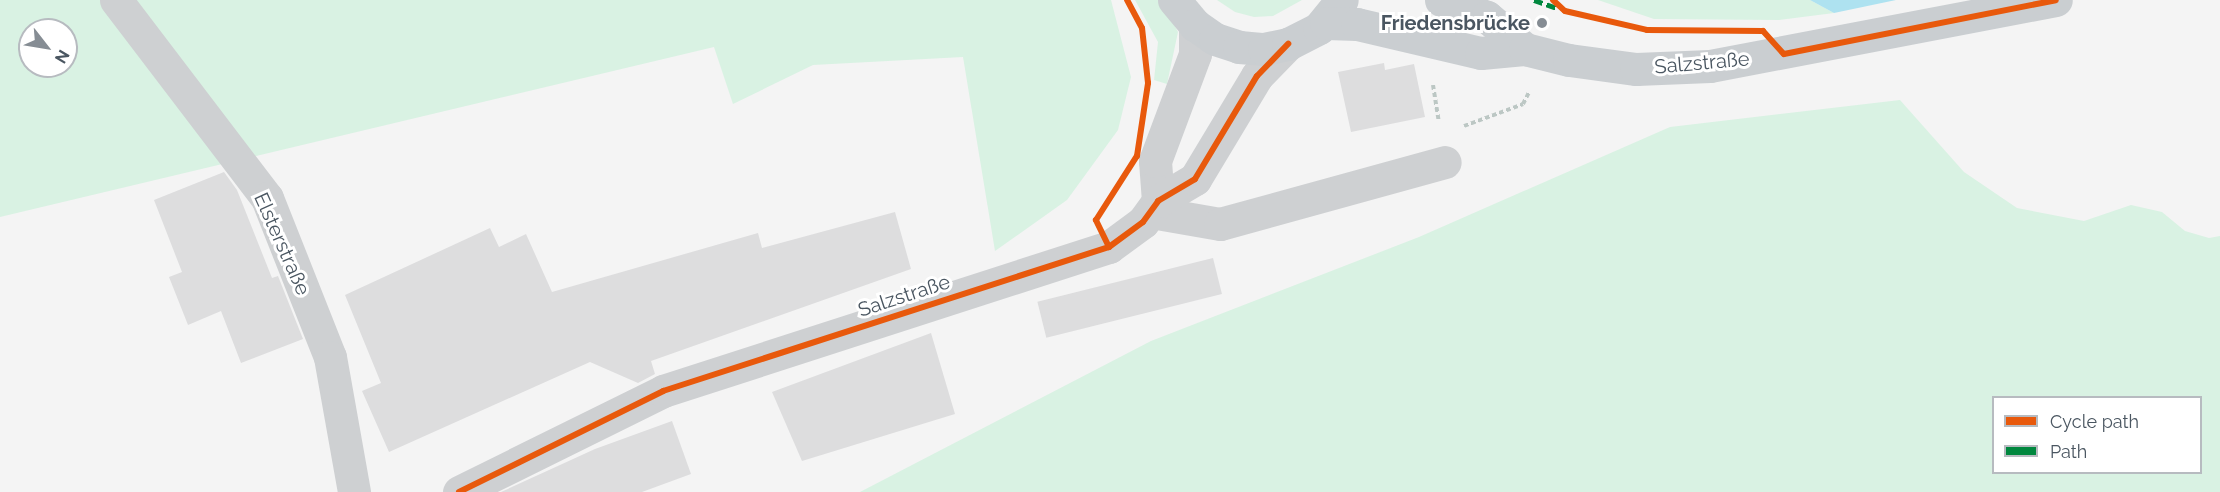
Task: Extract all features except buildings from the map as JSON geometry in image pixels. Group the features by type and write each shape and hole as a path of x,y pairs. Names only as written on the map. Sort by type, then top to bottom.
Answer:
{"main road":[{"path":"1174,0 1195,25 1215,39 1239,47 1264,49 1288,44 1334,11"},
{"name":"Salzstraße","path":"1441,0 1487,17 1536,51"},
{"name":"Salzstraße","path":"1334,11 1357,24 1480,53 1536,51 1636,69 1710,66 2056,0"}],"street":[{"name":"Elsterstraße","path":"116,0 267,198 330,357 354,492"},
{"path":"1195,25 1195,54 1155,161 1154,206 1220,224 1443,148"},
{"name":"Salzstraße","path":"459,492 663,391 1109,247 1154,206 1196,178 1257,76 1288,44"}],"path":[{"path":"1426,39 1443,148 1523,104 1536,51"}],"green space":[{"path":"0,0 1111,0 1131,77 1118,130 1067,200 995,251 963,57 813,65 733,104 714,47 0,217"},
{"path":"1135,0 1161,0 1178,32 1167,84 1154,80 1158,42"},
{"path":"1217,0 1302,0 1273,16 1254,17 1235,12"},
{"path":"1598,0 1810,0 1834,13 1779,20 1654,19"},
{"path":"1900,100 1964,172 2017,208 2084,221 2131,205 2162,212 2185,231 2209,238 2220,236 2220,492 860,492 1151,341 1419,237 1670,127"}],"water":[{"path":"1810,0 1896,0 1834,13"}],"marked path":[{"path":"1534,0 1557,8"}],"cycle path":[{"path":"1109,247 1096,220 1137,156 1148,83 1142,28 1127,0"},
{"path":"1553,0 1565,11 1647,30 1763,31 1784,54 2056,0"},
{"path":"459,492 663,391 1109,247 1143,222 1158,201 1195,179 1257,76 1288,44"}],"place":[{"name":"Friedensbrücke","path":"1542,23"}]}
